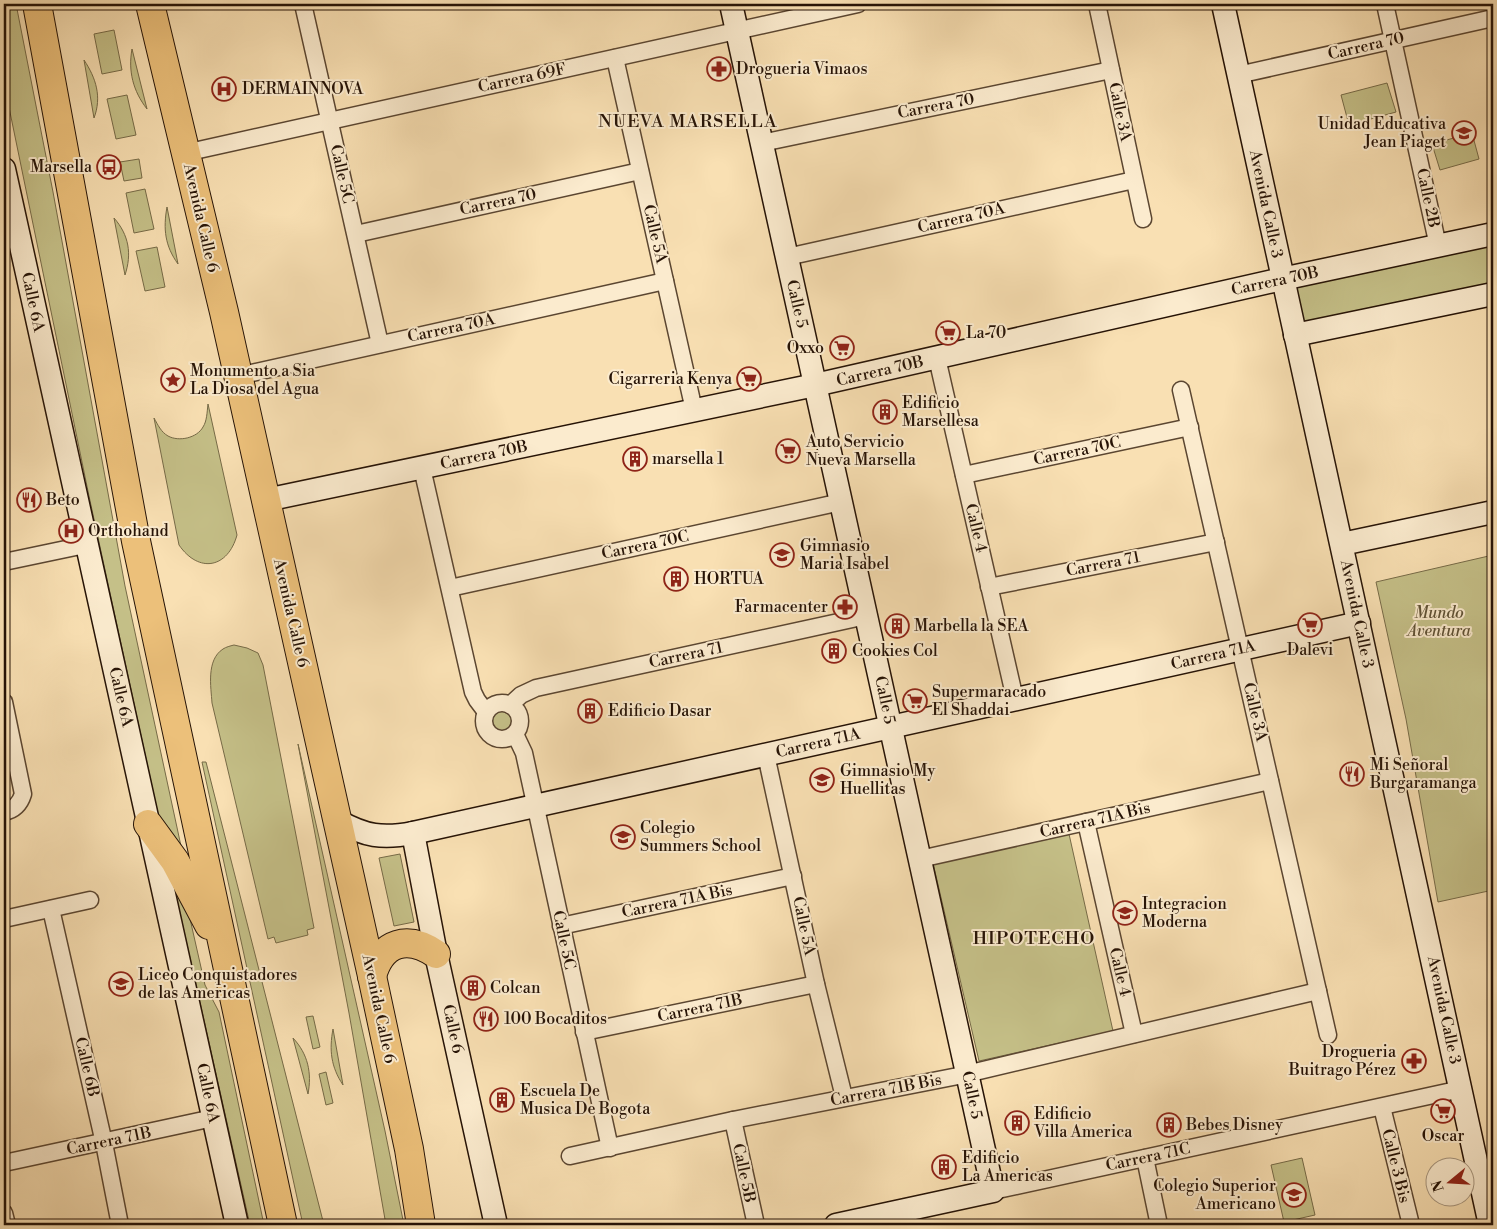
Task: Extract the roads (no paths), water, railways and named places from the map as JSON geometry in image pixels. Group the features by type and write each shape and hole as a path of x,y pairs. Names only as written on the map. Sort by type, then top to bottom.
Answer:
{"highway":[{"path":"37,4 134,532 284,1225"},
{"name":"Avenida Calle 6","path":"150,4 238,376 338,821 409,1149 421,1225"},
{"path":"148,824 160,838 180,870 225,957"},
{"path":"372,976 379,959 392,947 404,943 415,943 424,946 436,954"},
{"path":"409,1149 434,1225"}],"street":[{"name":"Calle 5C","path":"307,4 330,121 380,344"},
{"name":"Calle 5","path":"731,4 993,1191"},
{"name":"Carrera 69F","path":"186,152 858,4"},
{"name":"Calle 3A","path":"1097,4 1143,219"},
{"name":"Avenida Calle 3","path":"1223,4 1490,1225"},
{"name":"Calle 2B","path":"1385,4 1438,246"},
{"name":"Carrera 70","path":"1238,75 1493,18"},
{"name":"Calle 5A","path":"615,58 694,410"},
{"name":"Carrera 70","path":"762,143 1111,70"},
{"name":"Calle 6A","path":"4,169 237,1225"},
{"name":"Carrera 70","path":"356,234 640,171"},
{"name":"Carrera 70A","path":"787,257 1134,180"},
{"name":"Carrera 70B","path":"266,500 815,386 1282,279 1493,234"},
{"name":"Carrera 70A","path":"238,376 665,281"},
{"path":"1295,335 1493,294"},
{"name":"Calle 4","path":"937,358 1015,699"},
{"name":"Calle 3A","path":"1181,390 1328,1035"},
{"name":"Carrera 70C","path":"964,475 1190,427"},
{"path":"422,468 473,692 486,712"},
{"name":"Carrera 70C","path":"450,588 841,502"},
{"path":"1342,544 1493,512"},
{"name":"Carrera 71","path":"989,587 1216,542"},
{"path":"4,562 86,545"},
{"name":"Carrera 71","path":"510,705 521,695 536,688 866,616"},
{"name":"Carrera 71A","path":"338,821 355,830 375,836 398,836 1359,623"},
{"path":"4,702 23,794 21,802 9,810"},
{"path":"499,703 510,705 515,708 520,718 515,734 505,739 499,739 489,734 484,724 486,712 489,708 499,703"},
{"name":"Calle 5C","path":"515,734 524,753 610,1148"},
{"name":"Calle 5A","path":"766,754 816,984 844,1097"},
{"name":"Carrera 71A Bis","path":"920,859 1270,780"},
{"name":"Calle 4","path":"1086,822 1134,1034"},
{"name":"Calle 6","path":"413,833 436,954 496,1225"},
{"name":"Carrera 71A Bis","path":"561,926 793,876"},
{"path":"4,919 90,900"},
{"name":"Calle 6B","path":"52,909 104,1143 120,1225"},
{"name":"Carrera 71B","path":"584,1032 816,984"},
{"name":"Carrera 71B Bis","path":"570,1156 844,1097 967,1074 1318,991"},
{"name":"Carrera 71C","path":"836,1225 1461,1089"},
{"name":"Calle 3 Bis","path":"1382,1107 1411,1225"},
{"name":"Carrera 71B","path":"4,1163 214,1118"},
{"name":"Calle 5B","path":"733,1120 756,1225"},
{"path":"1145,1158 1159,1225"},
{"path":"4,1213 6,1225"}],"place":[{"name":"Drogueria Vimaos","path":"719,69"},
{"name":"DERMAINNOVA","path":"224,89"},
{"name":"Unidad Educativa Jean Piaget","path":"1464,133"},
{"name":"Marsella","path":"109,167"},
{"name":"La 70","path":"948,333"},
{"name":"Oxxo","path":"842,348"},
{"name":"Cigarreria Kenya","path":"749,379"},
{"name":"Monumento a Sia La Diosa del Agua","path":"173,380"},
{"name":"Edificio Marsellesa","path":"885,412"},
{"name":"Auto Servicio Nueva Marsella","path":"788,451"},
{"name":"marsella 1","path":"635,459"},
{"name":"Beto","path":"29,500"},
{"name":"Orthohand","path":"71,531"},
{"name":"Gimnasio Maria Isabel","path":"782,555"},
{"name":"HORTUA","path":"676,579"},
{"name":"Farmacenter","path":"845,607"},
{"name":"Dalevi","path":"1310,625"},
{"name":"Marbella la SEA","path":"897,626"},
{"name":"Cookies Col","path":"834,651"},
{"name":"Supermaracado El Shaddai","path":"915,701"},
{"name":"Edificio Dasar","path":"590,711"},
{"name":"Mi Señoral Burgaramanga","path":"1352,774"},
{"name":"Gimnasio My Huellitas","path":"822,780"},
{"name":"Colegio Summers School","path":"623,837"},
{"name":"Integracion Moderna","path":"1125,913"},
{"name":"Liceo Conquistadores de las Americas","path":"121,984"},
{"name":"Colcan","path":"473,988"},
{"name":"100 Bocaditos","path":"486,1019"},
{"name":"Drogueria Buitrago Pérez","path":"1414,1061"},
{"name":"Escuela De Musica De Bogota","path":"502,1100"},
{"name":"Oscar","path":"1443,1111"},
{"name":"Edificio Villa America","path":"1017,1123"},
{"name":"Bebes Disney","path":"1169,1125"},
{"name":"Edificio La Americas","path":"944,1167"},
{"name":"Colegio Superior Americano","path":"1294,1195"}],"district":[{"name":"NUEVA MARSELLA","path":"688,121"},
{"name":"HIPOTECHO","path":"1034,938"}],"park label":[{"name":"Mundo Aventura","path":"1439,622"}]}
